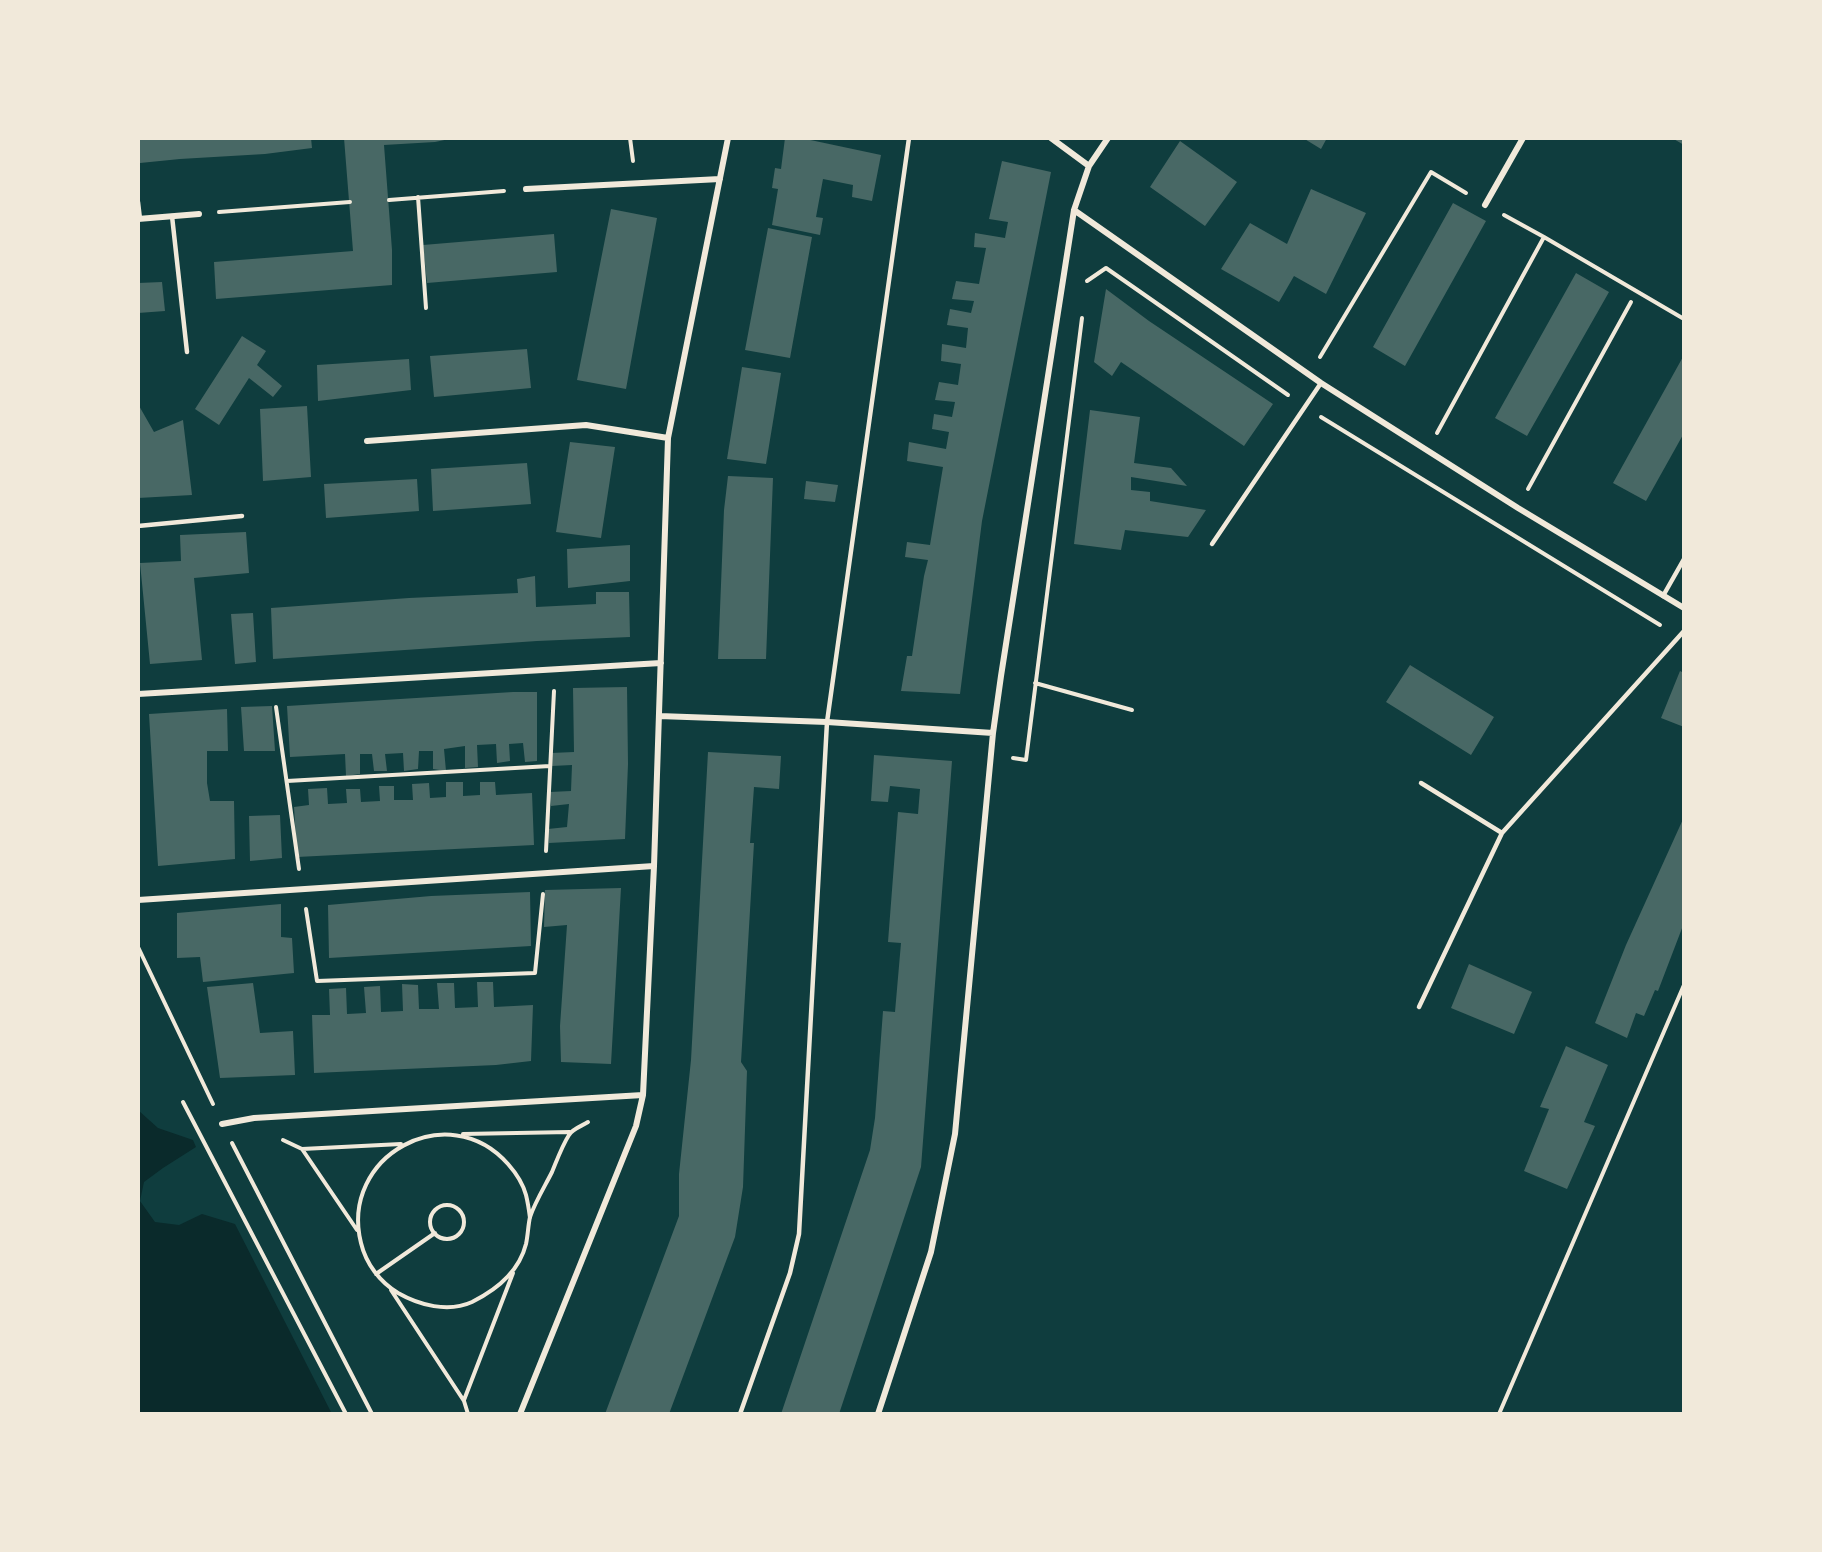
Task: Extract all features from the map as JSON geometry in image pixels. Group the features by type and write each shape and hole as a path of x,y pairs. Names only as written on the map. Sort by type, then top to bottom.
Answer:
{"street":[{"path":"520,1414 636,1126 643,1095 654,866 668,438 728,138"},
{"path":"1051,138 1089,166"},
{"path":"878,1414 931,1251 954,1134 993,733 1074,210 1089,166 1108,138"},
{"path":"1485,205 1523,138"},
{"path":"526,189 720,179"},
{"path":"1074,210 1321,383 1518,508 1684,608"},
{"path":"139,219 199,214"},
{"path":"367,441 586,425 668,438"},
{"path":"138,694 661,663"},
{"path":"659,716 827,722 993,733"},
{"path":"138,900 654,866"},
{"path":"222,1124 254,1118 643,1095"}],"lane":[{"path":"740,1414 790,1273 799,1234 827,722 909,138"},
{"path":"138,202 139,219"},
{"path":"172,216 187,351"},
{"path":"1212,544 1321,383"},
{"path":"138,526 242,516"},
{"path":"1663,596 1684,559"},
{"path":"1419,1007 1502,833 1684,631"},
{"path":"1421,783 1502,833"}],"path":[{"path":"1309,375 1431,172 1684,319"},
{"path":"389,200 526,189"},
{"path":"418,197 426,308"},
{"path":"199,214 350,202"},
{"path":"1429,450 1544,237"},
{"path":"1518,508 1631,302"},
{"path":"990,756 1026,760 1035,684 1132,710"},
{"path":"273,686 302,889"},
{"path":"287,781 550,766"},
{"path":"138,947 222,1124 372,1414"},
{"path":"1499,1414 1684,985"},
{"path":"254,1118 272,1135 302,1149 402,1144 428,1135 570,1132 605,1112 613,1096"},
{"path":"183,1102 346,1414"},
{"path":"464,1401 513,1271 526,1246 530,1218 570,1132"},
{"path":"456,1134 479,1141 499,1154 510,1166 526,1194 530,1218"},
{"path":"402,1144 382,1160 367,1181 358,1204 358,1230 363,1253 464,1401 468,1414"},
{"path":"302,1149 358,1230"},
{"path":"451,1205 460,1211 463,1215 463,1226 456,1236 445,1238 435,1233 430,1224 430,1218 436,1209 451,1205"},
{"path":"376,1274 435,1233"},
{"path":"389,1288 413,1301 441,1307 469,1303 493,1291 513,1271"}],"water":[{"path":"138,1110 158,1128 193,1140 196,1147 144,1182 140,1201 155,1222 179,1225 202,1214 235,1224 332,1414 138,1414"}],"building":[{"path":"139,138 311,138 312,148 265,154 140,163"},
{"path":"344,138 454,138 435,142 384,145 392,250 392,285 216,299 214,262 353,251"},
{"path":"785,138 801,138 881,155 872,201 852,197 853,185 823,179 816,217 823,218 820,235 772,225 778,189 772,188 775,168 781,169"},
{"path":"1303,138 1327,138 1321,149"},
{"path":"1672,138 1684,138 1684,145"},
{"path":"1180,141 1237,182 1205,226 1150,187"},
{"path":"1002,161 1051,172 982,521 960,694 901,691 907,656 912,656 928,560 905,557 907,542 930,545 943,467 907,461 909,442 946,449 949,432 932,429 934,414 952,417 955,402 935,400 939,382 958,385 961,364 941,361 942,344 966,348 968,328 947,325 950,309 971,313 974,301 952,299 956,281 979,284 986,248 974,247 975,233 1005,238 1008,222 989,219"},
{"path":"1311,189 1366,213 1326,294 1294,276 1279,302 1221,269 1250,223 1287,244"},
{"path":"1453,203 1486,221 1405,366 1373,347"},
{"path":"611,209 657,218 626,389 577,380"},
{"path":"768,228 812,237 790,358 745,350"},
{"path":"554,234 557,272 427,283 423,245"},
{"path":"1576,273 1609,292 1527,436 1495,418"},
{"path":"162,282 165,311 138,313 138,283"},
{"path":"1106,289 1149,321 1273,404 1244,446 1121,362 1112,376 1094,362"},
{"path":"242,336 266,351 257,365 282,386 273,397 249,378 219,425 195,409"},
{"path":"527,349 531,388 434,397 430,356"},
{"path":"1684,355 1684,433 1646,501 1613,483"},
{"path":"409,359 411,390 318,401 317,365"},
{"path":"742,367 781,373 766,464 727,459"},
{"path":"138,404 154,432 183,420 192,495 138,498"},
{"path":"307,406 311,477 263,481 260,409"},
{"path":"1090,410 1140,417 1134,463 1171,468 1187,486 1131,477 1131,490 1150,492 1150,501 1206,510 1188,537 1125,530 1121,550 1074,544"},
{"path":"570,442 615,447 601,538 556,532"},
{"path":"527,463 531,504 433,511 431,469"},
{"path":"728,476 773,478 766,659 718,659 724,510"},
{"path":"417,479 419,511 326,518 324,484"},
{"path":"806,481 838,485 835,502 804,499"},
{"path":"246,532 249,573 194,578 202,660 150,664 140,563 181,561 180,535"},
{"path":"630,545 630,581 568,588 567,549"},
{"path":"535,576 536,607 596,604 596,592 629,592 630,637 273,659 271,608 518,593 517,579"},
{"path":"253,613 256,662 235,664 231,614"},
{"path":"1410,665 1494,717 1471,755 1386,702"},
{"path":"1680,671 1684,673 1684,727 1661,718"},
{"path":"627,687 628,764 625,839 549,843 548,829 567,827 569,804 551,806 550,792 571,791 572,765 552,766 551,753 574,752 573,688"},
{"path":"537,692 537,761 525,762 523,743 509,744 510,761 497,763 496,744 477,745 478,767 465,768 465,746 444,749 446,771 433,769 433,751 419,751 418,769 404,771 403,753 385,754 387,771 374,771 372,754 360,754 360,774 346,776 345,754 290,757 287,706"},
{"path":"272,706 275,751 244,751 241,707"},
{"path":"227,709 228,751 207,751 207,783 210,801 234,801 235,859 158,866 149,714"},
{"path":"708,752 781,756 779,789 754,787 750,843 754,843 741,1062 747,1071 743,1187 735,1237 669,1414 605,1414 679,1216 679,1174 691,1060"},
{"path":"874,755 952,761 921,1167 839,1414 781,1414 870,1150 875,1118 883,1011 895,1012 901,943 888,942 898,812 918,814 920,789 890,786 888,802 871,801"},
{"path":"446,782 463,782 463,796 480,795 480,782 495,782 496,795 532,793 534,845 297,857 294,807 309,805 308,789 327,788 328,804 347,803 346,789 360,789 361,802 380,801 379,786 394,786 394,800 413,800 412,784 429,783 430,798 446,797"},
{"path":"280,815 282,858 250,861 249,816"},
{"path":"1684,817 1684,923 1658,991 1655,990 1644,1016 1636,1013 1627,1038 1595,1023 1626,945"},
{"path":"621,888 611,1064 561,1062 560,1026 567,925 544,927 545,890"},
{"path":"530,892 531,946 329,958 328,905 431,896"},
{"path":"281,904 281,937 292,938 294,973 203,982 200,957 177,958 177,913"},
{"path":"1469,964 1532,992 1514,1034 1451,1008"},
{"path":"477,982 493,982 494,1007 533,1005 531,1061 496,1065 314,1073 312,1015 330,1015 329,989 346,988 347,1014 366,1013 364,987 380,986 381,1012 403,1011 402,984 418,985 419,1009 439,1009 437,983 454,983 455,1008 478,1007"},
{"path":"253,983 260,1033 293,1031 295,1075 220,1078 207,987"},
{"path":"1566,1046 1608,1065 1584,1122 1595,1126 1567,1189 1524,1171 1549,1109 1540,1107"}]}
